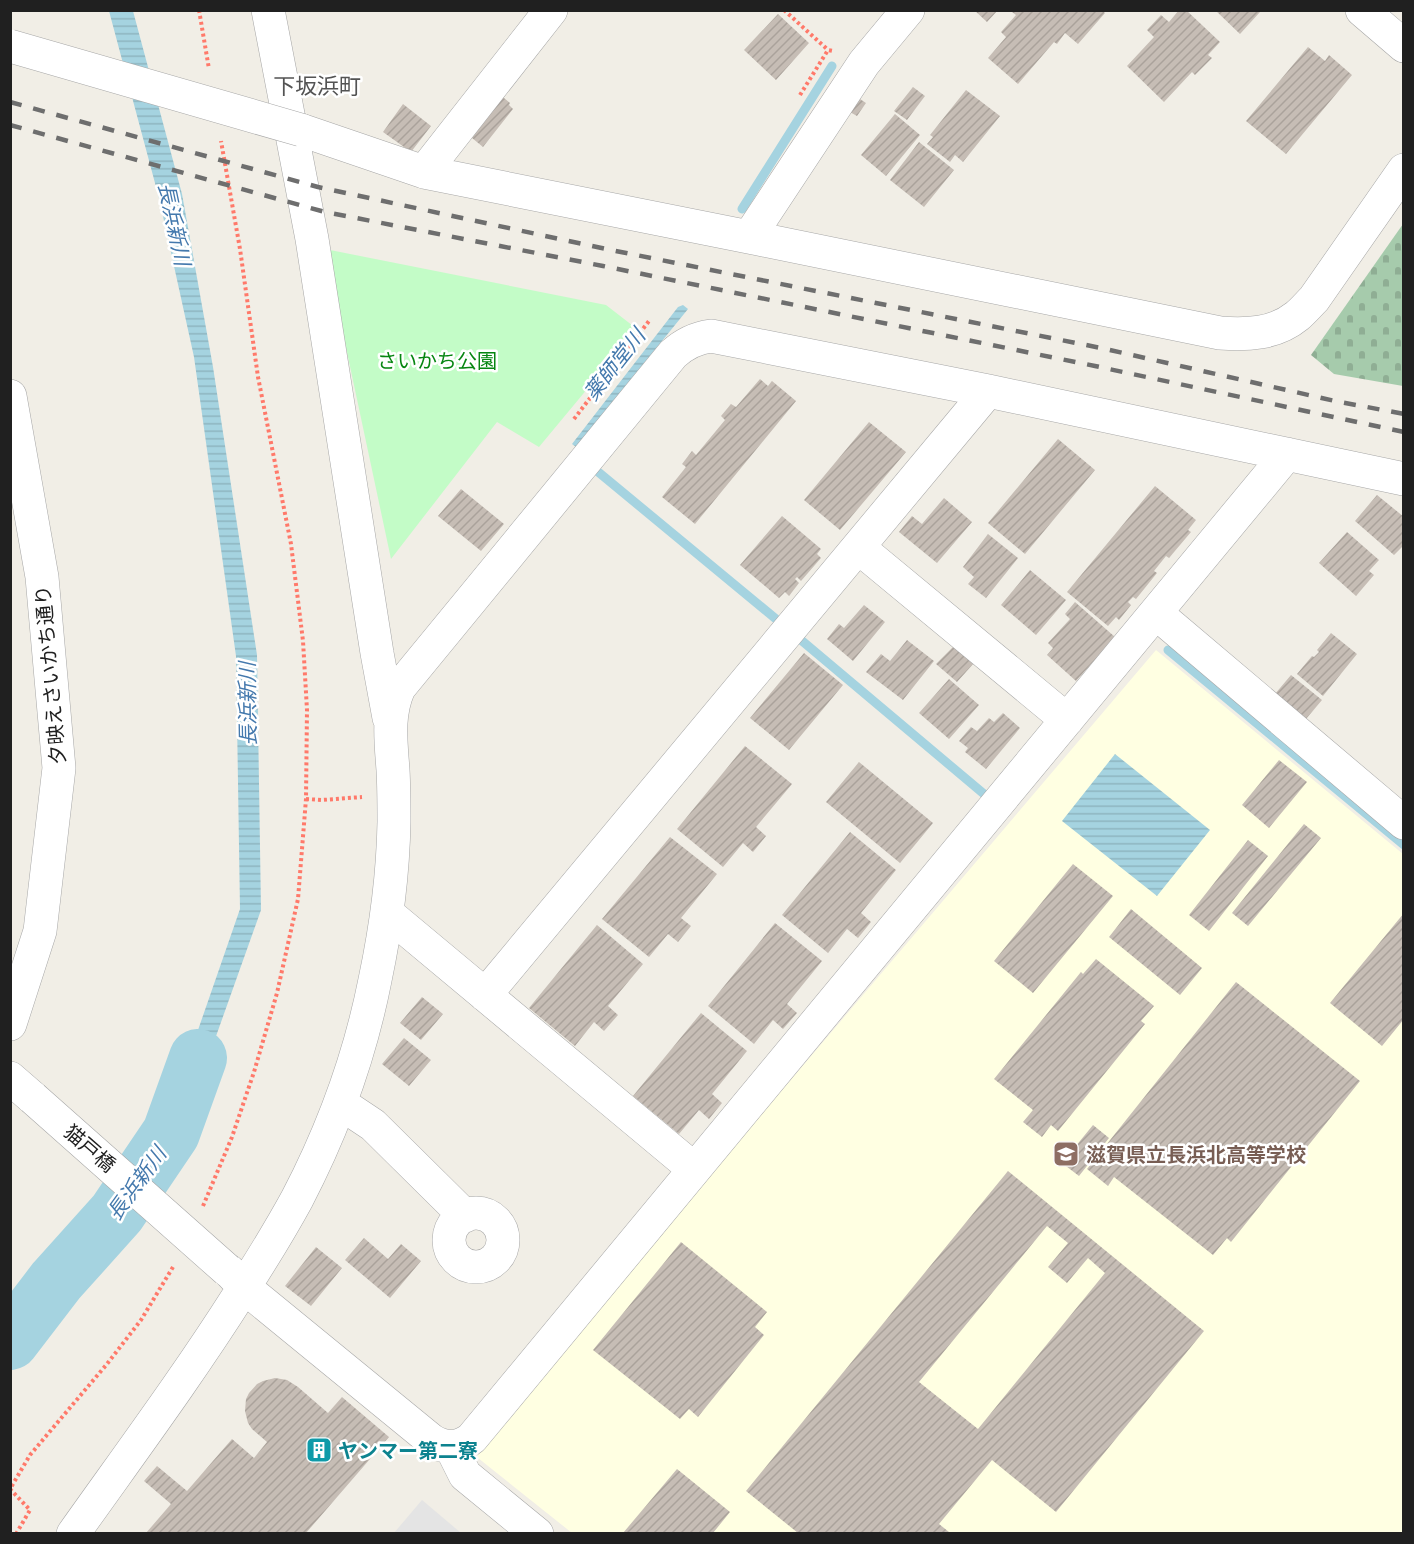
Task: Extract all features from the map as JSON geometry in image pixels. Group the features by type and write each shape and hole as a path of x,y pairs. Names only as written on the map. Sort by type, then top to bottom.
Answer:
{"street":[{"path":"73,1533 207,1345 236,1278 281,1228 298,1198 340,1103 359,1047 375,981 387,913 393,854 394,794 390,728 312,239 268,10"},
{"path":"424,172 551,10"},
{"path":"749,237 864,63 908,10"},
{"path":"1362,10 1404,46"},
{"path":"10,46 301,130 424,172 1220,333 1246,335 1272,330 1295,318 1314,299 1404,170"},
{"path":"390,728 395,697 405,679 673,354 687,343 703,337 711,336 988,391 1404,479"},
{"path":"486,995 988,391"},
{"name":"夕映えさいかち通り","path":"10,396 42,577 59,768 40,931 10,1024"},
{"path":"537,1533 465,1475 452,1447 459,1446 472,1438 1287,454"},
{"path":"858,547 1067,720"},
{"path":"1156,613 1404,823"},
{"path":"387,913 694,1169"},
{"name":"猫戸橋","path":"22,1088 236,1278 431,1440 444,1447 452,1447"},
{"path":"340,1103 373,1125 465,1216"}],"path":[{"path":"199,10 211,75"},
{"path":"784,10 828,50"},
{"path":"202,1208 254,1072 277,993 298,899 306,799 307,710 303,641 291,544 258,378 240,249 220,134"},
{"path":"306,799 322,800 394,794"},
{"path":"16,1533 30,1510 10,1489 30,1455 141,1320 174,1266"}],"shaded area":[{"name":"滋賀県立長浜北高等学校","path":"1156,650 1403,854 1403,1533 572,1533 473,1454"},
{"path":"422,1500 461,1533 394,1533"}],"green space":[{"path":"1403,224 1403,386 1334,374 1311,355"},
{"name":"さいかち公園","path":"325,249 606,305 637,329 539,447 497,422 391,559"}],"water":[{"path":"109,11 133,11 182,194 213,367 257,655 261,910 179,1140 164,1128 240,909 236,656 194,357 159,198"},
{"path":"683,305 688,309 576,447 572,444 678,307"},
{"path":"1115,754 1210,830 1157,896 1062,821"}],"building":[{"path":"974,10 998,10 987,22"},
{"path":"1013,10 1102,10 1105,13 1078,44 1065,33 1057,44 1054,42 1018,84 988,58 1006,37 1001,32 1016,15 1012,12"},
{"path":"1179,10 1186,10 1220,42 1208,55 1212,58 1195,75 1192,72 1164,102 1127,66 1154,37 1147,30 1161,15 1169,22"},
{"path":"1215,10 1259,10 1260,12 1240,34"},
{"path":"778,14 809,43 776,80 744,50"},
{"path":"1308,47 1325,61 1329,55 1352,75 1286,154 1246,121"},
{"path":"913,87 925,96 907,120 894,111"},
{"path":"966,90 1000,116 963,162 955,155 950,162 927,144 933,137 930,135"},
{"path":"498,93 510,103 513,109 483,147 466,133"},
{"path":"857,97 866,103 857,116 848,111"},
{"path":"403,104 431,126 411,152 383,132"},
{"path":"895,114 920,135 886,176 861,155"},
{"path":"919,142 954,170 924,207 890,180"},
{"path":"760,379 768,386 772,381 796,401 695,524 662,497 686,467 682,464 692,451 696,455 725,420 721,416 731,404 736,407"},
{"path":"869,422 906,452 840,530 804,500"},
{"path":"1058,439 1095,470 1025,554 988,523"},
{"path":"1155,486 1196,520 1188,530 1191,532 1169,558 1166,556 1154,571 1157,573 1136,599 1133,597 1128,602 1131,605 1119,620 1116,617 1108,626 1067,592"},
{"path":"461,489 504,524 481,551 438,516"},
{"path":"1377,495 1404,517 1404,545 1394,555 1355,521"},
{"path":"944,498 972,522 937,563 899,532 912,516 922,524"},
{"path":"782,516 821,549 817,554 821,558 801,581 797,577 795,579 799,583 789,596 785,592 779,598 740,565"},
{"path":"1347,532 1379,560 1369,571 1374,575 1356,596 1319,563"},
{"path":"988,534 1018,558 986,598 968,584 974,577 963,567"},
{"path":"1030,570 1066,600 1036,635 1001,605"},
{"path":"1075,602 1115,637 1076,681 1047,655 1053,648 1048,643 1070,619 1065,614"},
{"path":"864,605 885,622 853,661 827,639 839,624 844,628"},
{"path":"1331,633 1357,654 1323,696 1297,674 1312,656 1314,657 1319,652 1317,650"},
{"path":"907,640 934,661 903,700 866,672 881,654 890,661"},
{"path":"954,646 974,663 957,682 936,664"},
{"path":"804,653 843,685 789,750 750,718"},
{"path":"1291,675 1322,700 1306,719 1275,694"},
{"path":"949,679 979,705 949,739 919,713"},
{"path":"1003,713 1020,728 986,769 965,752 968,748 959,741 971,727 977,731 989,718 994,722"},
{"path":"745,746 792,784 756,827 766,836 753,852 743,843 723,867 677,829"},
{"path":"1279,760 1307,782 1269,828 1242,805"},
{"path":"859,762 933,823 900,863 826,802"},
{"path":"1304,824 1321,838 1248,926 1232,913"},
{"path":"850,832 896,870 861,913 871,922 858,938 847,929 828,953 782,915"},
{"path":"670,837 717,874 681,918 691,926 678,942 668,934 649,957 602,919"},
{"path":"1248,840 1268,856 1209,931 1189,915"},
{"path":"1073,864 1113,896 1033,993 994,961"},
{"path":"1131,909 1202,968 1180,995 1109,937"},
{"path":"1404,913 1404,1019 1382,1046 1330,1003"},
{"path":"775,923 822,961 787,1004 797,1013 783,1029 773,1020 754,1044 708,1006"},
{"path":"597,925 643,964 608,1006 618,1015 604,1031 594,1022 575,1046 529,1008"},
{"path":"1096,959 1154,1006 1141,1021 1145,1024 1058,1131 1051,1125 1042,1137 1023,1122 1033,1110 994,1079 1081,972 1083,974"},
{"path":"1236,982 1360,1081 1231,1242 1227,1238 1213,1255 1114,1177 1108,1186 1087,1169"},
{"path":"422,997 443,1014 421,1040 400,1023"},
{"path":"701,1013 747,1051 712,1094 722,1103 709,1119 699,1110 679,1134 633,1096"},
{"path":"404,1038 431,1060 409,1086 382,1064"},
{"path":"1093,1125 1109,1138 1079,1176 1062,1163"},
{"path":"1008,1171 1204,1331 1056,1512 992,1460 939,1524 948,1533 798,1533 746,1491","holes":["1047,1226 1068,1243 1048,1267 1067,1283 1088,1258 1105,1273 978,1429 919,1382"]},
{"path":"364,1238 388,1259 401,1244 421,1261 390,1298 345,1260"},
{"path":"681,1242 767,1312 755,1327 764,1335 698,1417 689,1409 680,1419 593,1350"},
{"path":"316,1247 342,1268 311,1306 285,1286"},
{"name":"ヤンマー第二寮","path":"275,1378 287,1380 298,1387 328,1413 342,1397 389,1437 306,1533 146,1533 171,1504 144,1481 157,1466 187,1491 232,1439 254,1458 267,1442 248,1423 245,1411 246,1399 257,1384"},
{"path":"677,1469 730,1512 713,1533 623,1533"}],"waterway":[{"name":"薬師堂川","path":"742,209 832,66"},
{"path":"597,471 776,619"},
{"path":"801,640 984,794"},
{"path":"1168,650 1404,845"},
{"name":"長浜新川","path":"10,1341 56,1281 117,1213 171,1133 198,1058"}],"railway":[{"path":"10,102 318,187 606,249 1101,348 1335,401 1404,414"},
{"path":"10,125 325,212 1095,366 1404,432"}],"place":[{"name":"滋賀県立長浜北高等学校","path":"1066,1154"},
{"name":"ヤンマー第二寮","path":"319,1450"}],"district":[{"name":"下坂浜町","path":"317,85"}]}
